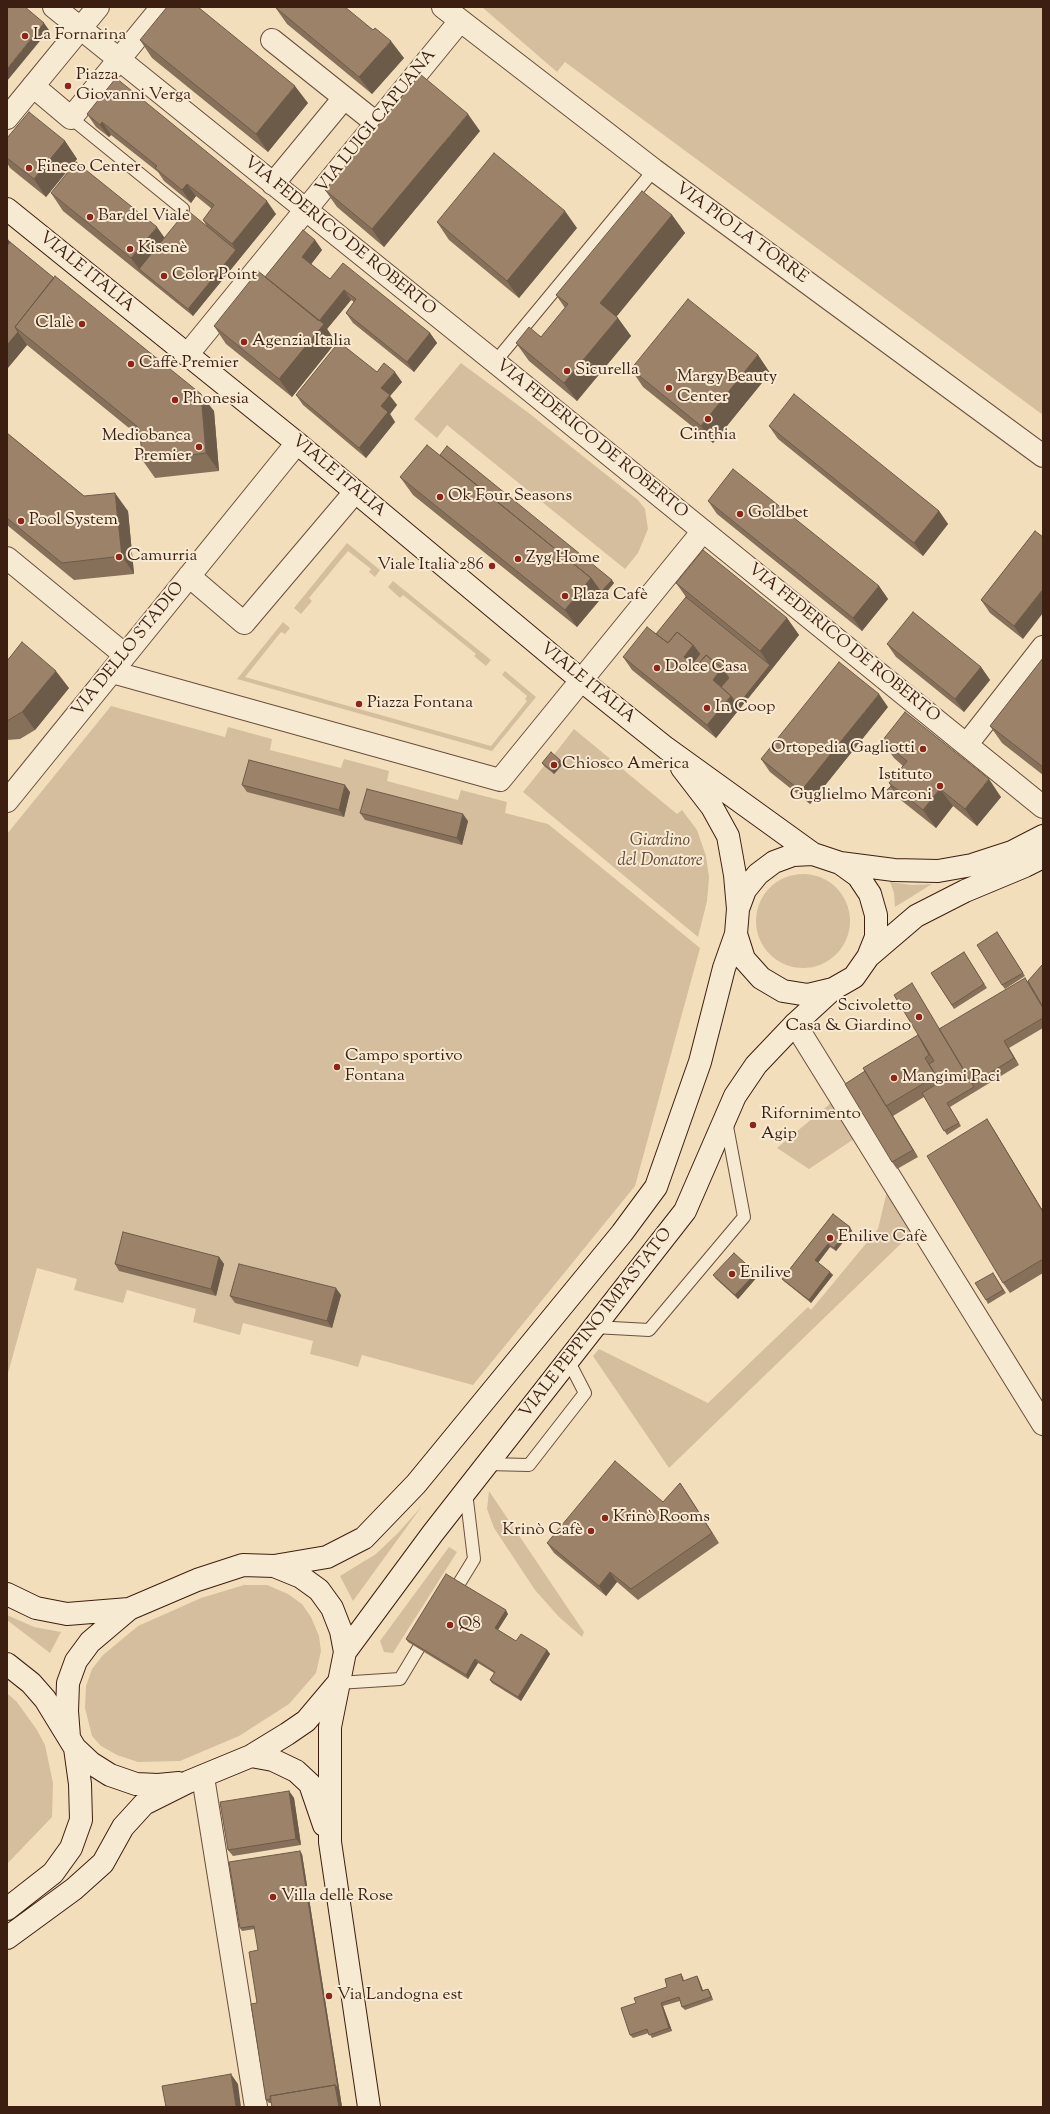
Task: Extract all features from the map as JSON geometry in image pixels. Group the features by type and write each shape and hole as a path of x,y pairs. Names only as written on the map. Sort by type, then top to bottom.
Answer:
{"main road":[{"path":"7,118 98,7"},
{"path":"33,86 72,118 162,7"},
{"name":"VIA PIO LA TORRE","path":"443,7 654,170 1043,456"},
{"name":"VIA FEDERICO DE ROBERTO","path":"58,10 81,27 1043,807"},
{"name":"VIA LUIGI CAPUANA","path":"187,355 460,21"},
{"path":"272,40 376,123"},
{"path":"273,184 344,98"},
{"name":"VIALE ITALIA","path":"7,209 297,443 581,680 666,748"},
{"name":"VIA DELLO STADIO","path":"7,801 297,443"},
{"path":"189,576 244,623 356,492"},
{"path":"7,558 119,663 500,780 703,531"},
{"path":"967,744 1043,647"},
{"path":"666,748 813,854 840,863 894,870 938,871 972,865 1012,852 1043,836"},
{"path":"7,1909 53,1873 71,1848 81,1820 80,1784 67,1711 68,1683 76,1661 90,1642 129,1610 197,1580 243,1565 274,1566 327,1557 364,1538 416,1484 622,1233 656,1187 700,1062 724,968 736,934 738,908 736,875 728,836 712,807 666,748"},
{"path":"738,908 745,890 758,874 774,862 793,855 813,854"},
{"path":"736,934 744,959 760,978 783,991 808,995 833,989 854,976 868,957 916,916 965,891 1043,857"},
{"path":"840,863 858,876 870,894 876,915 876,937 868,957"},
{"name":"VIALE PEPPINO IMPASTATO","path":"345,1652 487,1464 685,1211 735,1096 756,1065 795,1024 833,989"},
{"path":"795,1024 1043,1424"},
{"path":"274,1566 301,1578 319,1590 332,1608 341,1631 345,1652 330,1727 330,1842 369,2107"},
{"path":"7,1594 36,1608 67,1614 129,1610"},
{"path":"7,1664 31,1683 45,1699 72,1743 91,1764 110,1775 136,1784 158,1785 196,1780"},
{"path":"7,1938 74,1889 103,1863 122,1827 144,1804 251,1756 306,1720 338,1683"},
{"path":"251,1756 273,1760 296,1771 310,1784 330,1842"},
{"path":"196,1780 256,2107"}],"lane":[{"path":"72,118 183,209"},
{"path":"495,362 654,170"},
{"path":"594,1327 649,1330 744,1217 726,1117"},
{"path":"487,1464 529,1464 585,1394 568,1360"},
{"path":"445,1606 474,1559 466,1492"},
{"path":"338,1683 400,1679 433,1626"}],"green space":[{"path":"482,7 1043,7 1043,415 565,62 557,72"},
{"path":"461,363 530,414 638,500 645,509 648,529 638,553 625,569 447,425 437,438 414,419"},
{"path":"347,543 380,570 375,577 369,572 371,569 348,551 309,598 312,601 301,614 294,608"},
{"path":"393,581 491,660 486,666 474,656 476,654 403,595 400,598 388,587"},
{"path":"283,622 290,628 285,634 281,632 245,677 491,746 527,701 525,699 527,696 502,675 505,671 536,697 492,751 237,679"},
{"name":"Campo sportivo Fontana","path":"111,706 225,737 228,727 272,739 270,750 341,768 344,759 367,765 389,771 387,781 458,800 461,790 507,802 505,813 548,824 700,948 635,1186 473,1385 362,1355 358,1367 310,1354 313,1341 243,1323 240,1335 193,1322 196,1309 127,1290 123,1303 74,1290 77,1279 37,1268 7,1377 7,834"},
{"name":"Giardino del Donatore","path":"574,729 677,814 682,810 697,830 706,856 709,877 707,901 698,937 523,792 544,766 554,774 553,756"},
{"path":"803,874 821,878 836,888 846,903 850,921 846,939 836,954 821,964 803,968 785,964 770,954 760,939 756,921 760,903 770,888 785,878"},
{"path":"890,882 912,885 932,884 895,907 894,893"},
{"path":"832,1102 854,1139 809,1169 777,1148"},
{"path":"887,1191 913,1232 669,1468 593,1356 599,1349 708,1403 808,1307 811,1310 878,1229"},
{"path":"489,1491 584,1632 582,1637 559,1617 535,1590 494,1528 487,1509"},
{"path":"422,1506 353,1601 340,1576 376,1554 398,1533"},
{"path":"449,1547 457,1552 393,1653 384,1652 380,1641"},
{"path":"244,1585 267,1585 288,1594 302,1604 311,1617 319,1636 321,1651 316,1673 289,1704 239,1736 180,1761 138,1762 117,1755 101,1746 92,1736 85,1708 86,1686 92,1669 103,1655 138,1626 201,1598"},
{"path":"7,1615 34,1627 61,1632 50,1653 7,1620"},
{"path":"7,1693 17,1702 37,1730 45,1745 53,1783 52,1817 7,1864"}],"building":[{"path":"7,7 25,7 44,23 7,69"},
{"path":"167,7 198,7 295,86 256,134 140,40"},
{"path":"275,7 345,7 373,30 375,28 391,41 359,77"},
{"path":"420,74 468,114 372,229 325,190"},
{"path":"116,78 267,201 232,244 203,220 214,205 187,184 182,190 155,168 157,166 102,122 100,125 87,114"},
{"path":"29,112 65,141 34,179 7,158 7,138"},
{"path":"494,153 565,211 507,281 437,222"},
{"path":"76,162 157,227 131,258 51,193"},
{"path":"642,191 672,215 600,303 618,318 564,383 516,343 529,327 541,337 568,304 556,295"},
{"path":"187,210 236,250 188,309 139,269"},
{"path":"303,230 315,240 302,257 330,279 343,263 430,333 407,362 346,313 356,299 344,290 319,321 265,277"},
{"path":"10,242 54,278 15,327 18,332 7,345 7,246"},
{"path":"258,271 324,324 279,379 214,326"},
{"path":"55,276 201,394 206,453 143,461 139,428 15,327"},
{"path":"688,299 758,355 701,426 631,369"},
{"path":"339,342 377,372 384,363 395,372 381,388 390,395 381,406 388,412 359,448 296,395"},
{"path":"794,394 939,511 914,543 769,426"},
{"path":"7,433 84,496 115,493 122,556 62,563 7,518"},
{"path":"427,445 591,578 565,610 400,477"},
{"path":"447,446 612,580 601,592 591,578 440,455"},
{"path":"733,469 879,586 853,618 708,501"},
{"path":"1035,531 1043,537 1043,589 1014,626 981,600"},
{"path":"703,550 787,618 760,651 676,583"},
{"path":"686,597 770,665 738,705 721,687 729,678 722,668 706,655 696,667 692,664 700,654 693,645 677,632 668,643 656,634"},
{"path":"913,612 981,667 955,699 887,644"},
{"path":"647,627 668,643 677,632 693,645 684,657 696,667 706,655 722,668 713,680 731,696 707,725 623,657"},
{"path":"22,642 56,671 22,712 7,721 7,661"},
{"path":"1043,658 1043,767 990,726"},
{"path":"839,662 879,694 801,791 761,759"},
{"path":"905,712 989,779 965,809 940,789 923,810 889,783 907,761 882,741"},
{"name":"Chiosco America","path":"551,752 560,760 552,771 542,763"},
{"path":"249,760 345,785 339,810 242,785"},
{"path":"891,786 897,794 895,796 887,790"},
{"path":"367,789 463,814 457,838 360,813"},
{"path":"997,932 1023,973 1002,985 977,945"},
{"path":"964,952 984,984 952,1005 931,973"},
{"path":"1043,964 1043,1007 1028,981"},
{"path":"1025,978 1043,1008 1043,1018 1004,1041 1014,1058 972,1084 939,1029"},
{"path":"912,983 974,1087 947,1103 959,1123 944,1131 922,1093 940,1082 929,1064 934,1061 894,995"},
{"path":"918,1035 929,1055 925,1058 936,1076 886,1106 863,1068"},
{"path":"865,1071 913,1150 892,1162 845,1084"},
{"path":"987,1119 1043,1212 1043,1259 1003,1283 927,1156"},
{"path":"833,1214 850,1227 834,1248 828,1244 815,1260 830,1272 809,1300 782,1279"},
{"path":"123,1232 219,1257 211,1289 115,1264"},
{"path":"734,1253 756,1273 735,1295 713,1275"},
{"path":"239,1264 336,1288 327,1321 230,1296"},
{"path":"993,1273 1003,1290 986,1300 975,1283"},
{"path":"615,1461 663,1502 680,1483 712,1533 631,1589 610,1572 599,1586 547,1543"},
{"path":"446,1574 506,1610 495,1628 516,1641 521,1634 547,1650 518,1697 490,1680 495,1672 475,1659 466,1675 406,1639"},
{"path":"289,1791 296,1839 228,1850 220,1802"},
{"path":"300,1851 338,2088 335,2085 270,2096 271,2099 266,2100 251,2004 257,2003 249,1952 258,1950 254,1926 240,1928 229,1862"},
{"path":"681,1974 683,1981 697,1976 702,1991 708,1989 711,1997 682,2007 679,1997 661,2003 669,2028 649,2035 647,2029 630,2035 621,2008 636,2003 634,1998 667,1987 665,1979"},
{"path":"231,2074 236,2107 166,2107 162,2086"},
{"path":"335,2085 339,2107 272,2107 270,2096"}],"place":[{"name":"La Fornarina","path":"25,36"},
{"name":"Piazza Giovanni Verga","path":"68,86"},
{"name":"Fineco Center","path":"29,168"},
{"name":"Bar del Viale","path":"90,217"},
{"name":"Kisenè","path":"130,249"},
{"name":"Color Point","path":"164,276"},
{"name":"Clalè","path":"82,324"},
{"name":"Agenzia Italia","path":"244,342"},
{"name":"Caffè Premier","path":"131,364"},
{"name":"Sicurella","path":"567,371"},
{"name":"Margy Beauty Center","path":"669,388"},
{"name":"Phonesia","path":"175,400"},
{"name":"Cinthia","path":"708,419"},
{"name":"Mediobanca Premier","path":"199,447"},
{"name":"Ok Four Seasons","path":"440,497"},
{"name":"Goldbet","path":"740,514"},
{"name":"Pool System","path":"21,521"},
{"name":"Camurria","path":"119,557"},
{"name":"Zyg Home","path":"518,559"},
{"name":"Viale Italia 286","path":"492,566"},
{"name":"Plaza Cafè","path":"565,596"},
{"name":"Dolce Casa","path":"657,668"},
{"name":"Piazza Fontana","path":"359,704"},
{"name":"In Coop","path":"707,708"},
{"name":"Ortopedia Gagliotti","path":"923,749"},
{"name":"Chiosco America","path":"554,765"},
{"name":"Istituto Guglielmo Marconi","path":"940,786"},
{"name":"Scivoletto Casa & Giardino","path":"919,1017"},
{"name":"Campo sportivo Fontana","path":"337,1067"},
{"name":"Mangimi Paci","path":"894,1078"},
{"name":"Rifornimento Agip","path":"753,1125"},
{"name":"Enilive Cafè","path":"830,1238"},
{"name":"Enilive","path":"732,1274"},
{"name":"Krinò Rooms","path":"605,1518"},
{"name":"Krinò Cafè","path":"591,1531"},
{"name":"Q8","path":"450,1625"},
{"name":"Villa delle Rose","path":"273,1897"},
{"name":"Via Landogna est","path":"329,1996"}]}
